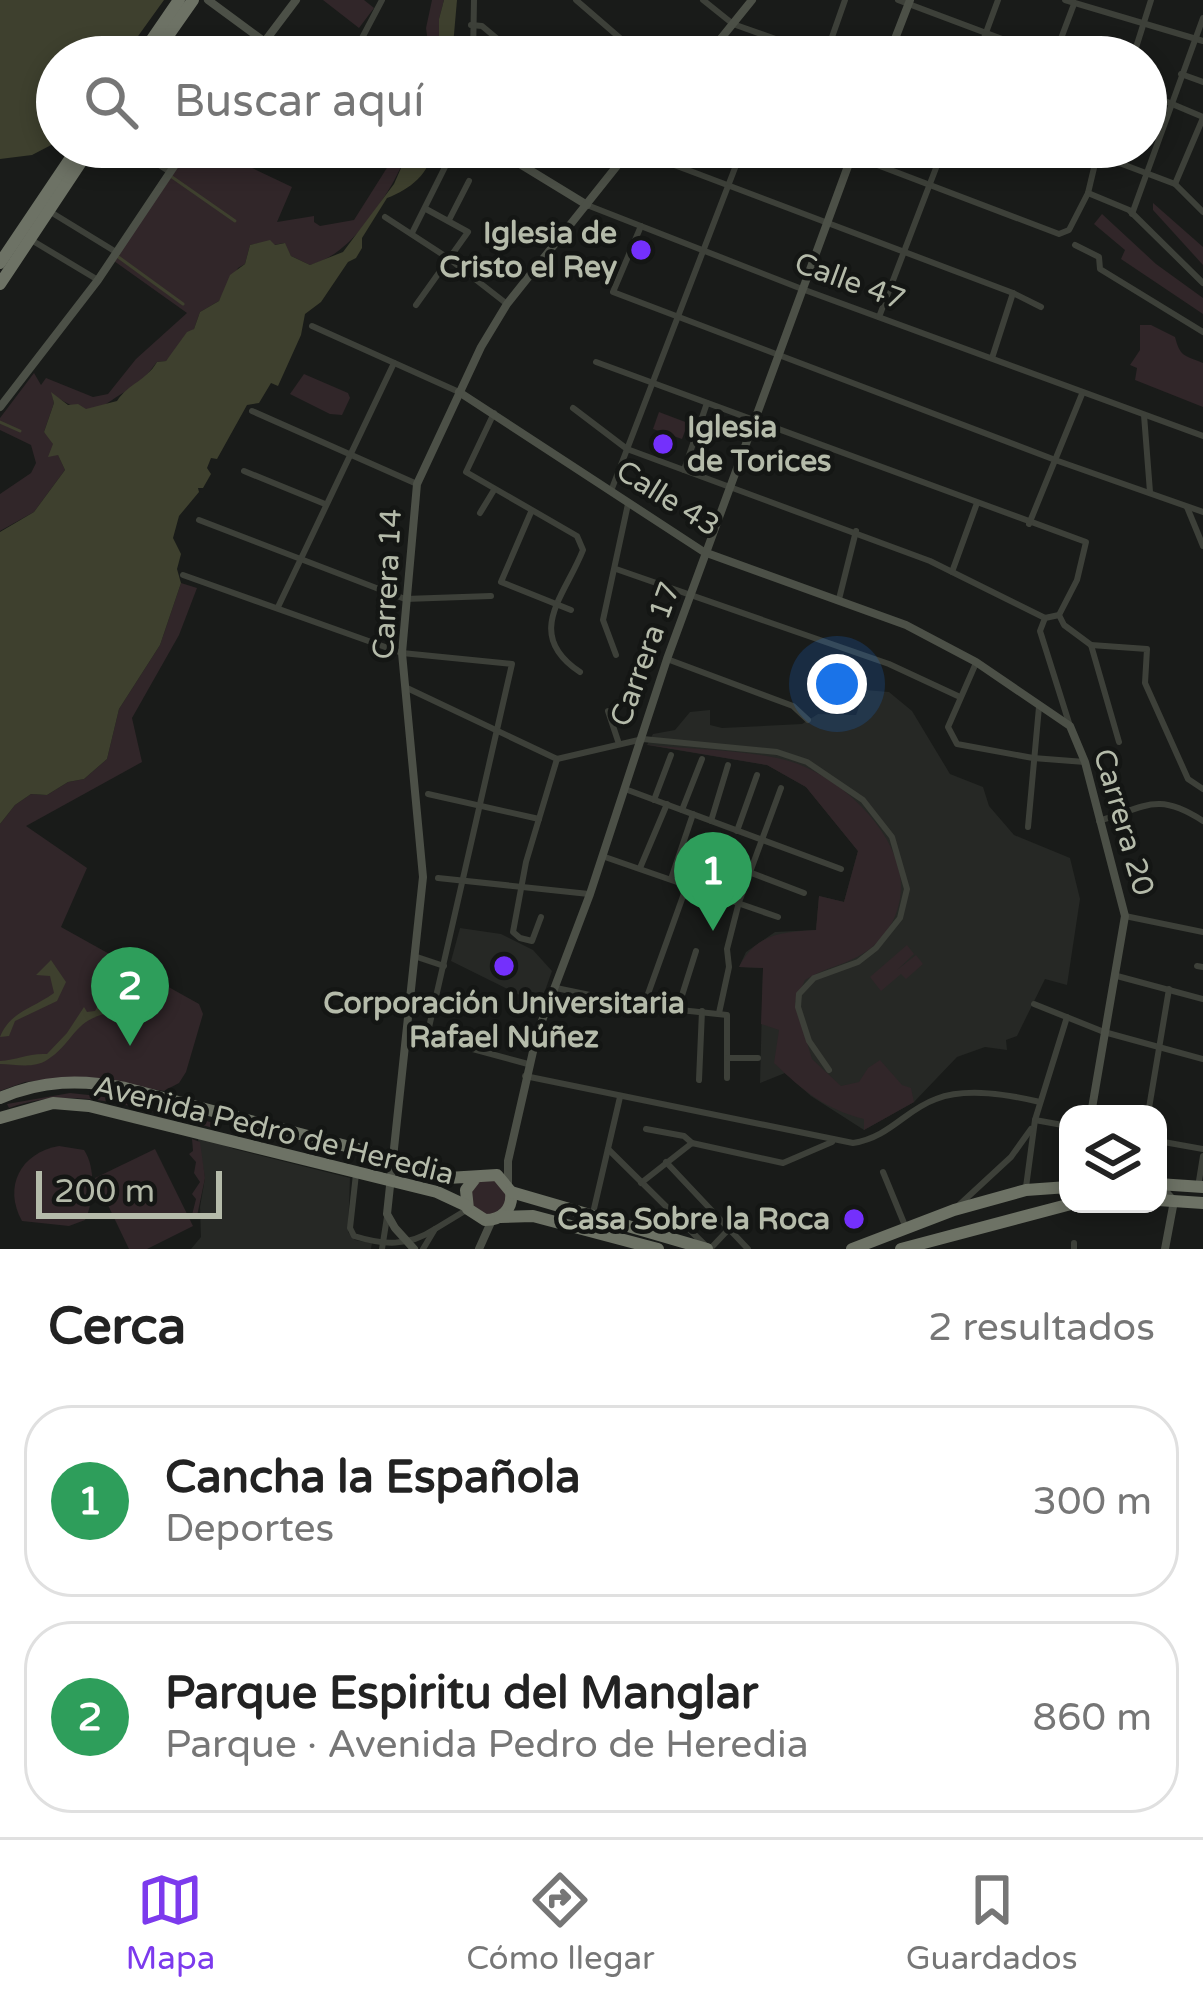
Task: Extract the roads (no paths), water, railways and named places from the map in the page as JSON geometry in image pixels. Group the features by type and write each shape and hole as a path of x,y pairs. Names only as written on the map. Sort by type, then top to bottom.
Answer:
{"highway":[{"path":"154,36 179,0"},
{"path":"168,36 193,0"},
{"path":"0,263 64,168"},
{"path":"0,284 77,168"},
{"name":"Avenida Pedro de Heredia","path":"0,1098 54,1082 107,1084 448,1178 476,1177"},
{"name":"Avenida Pedro de Heredia","path":"0,1118 52,1103 89,1106 444,1195 467,1207"},
{"path":"658,1249 533,1216 478,1218 467,1207 466,1190 476,1177 490,1174 510,1188 709,1249"},
{"path":"1167,1185 1200,1187"},
{"path":"852,1249 954,1210 1026,1190 1059,1187"},
{"path":"495,1219 510,1206 510,1188"},
{"path":"1167,1201 1203,1202"},
{"path":"901,1249 949,1243 1059,1208"}],"main road":[{"path":"208,0 257,36"},
{"path":"269,36 296,0"},
{"path":"723,36 752,0"},
{"path":"894,36 905,1"},
{"path":"0,407 4,394 98,280 173,168"},
{"name":"Calle 47","path":"526,168 587,205"},
{"name":"Carrera 14","path":"387,1214 423,858 402,653 417,484 507,304 615,168"},
{"name":"Carrera 17","path":"510,1188 508,1161 528,1064 590,894 638,740 847,168"},
{"path":"0,296 18,257"},
{"name":"Calle 43","path":"459,392 707,553 906,625 976,662 1070,726"},
{"name":"Carrera 20","path":"1070,726 1125,916 1092,1105"},
{"path":"1165,1249 1174,1201 1167,1194"},
{"path":"387,1214 415,1246"},
{"path":"479,1249 495,1219"}],"street":[{"path":"363,36 382,0"},
{"path":"472,36 474,0"},
{"path":"577,0 618,36"},
{"path":"703,0 733,23 767,36"},
{"path":"832,36 844,0"},
{"path":"985,36 998,0"},
{"path":"1065,0 1198,40"},
{"path":"1140,36 1151,0"},
{"path":"905,1 994,36"},
{"path":"1061,36 1075,2"},
{"path":"1167,114 1203,18"},
{"path":"471,25 482,26 494,36"},
{"path":"1181,74 1203,82"},
{"path":"1167,100 1203,117 1175,184"},
{"path":"164,168 170,172"},
{"path":"412,233 445,168"},
{"path":"680,168 1042,308"},
{"path":"610,492 735,168"},
{"path":"893,168 1064,234 1088,193 1094,168"},
{"path":"879,317 936,168"},
{"path":"1138,168 1175,184 1203,212"},
{"path":"1132,214 1148,168"},
{"path":"449,220 469,181"},
{"path":"1088,193 1132,214 1203,283"},
{"name":"Calle 47","path":"587,205 1203,436"},
{"path":"416,305 468,230 426,209"},
{"path":"49,211 116,252"},
{"path":"385,217 507,304"},
{"path":"641,226 613,292 1203,512"},
{"path":"29,239 98,280"},
{"path":"1075,245 1099,256 1100,269 1203,332"},
{"path":"992,358 1013,293"},
{"name":"Calle 43","path":"312,326 459,392"},
{"path":"596,362 1086,542 1077,580 1059,615"},
{"path":"278,607 394,363"},
{"path":"1029,524 1083,393"},
{"path":"684,470 707,403"},
{"path":"573,408 627,449 856,531 1045,618 1059,615"},
{"path":"252,410 417,484"},
{"path":"494,413 466,472 582,543 550,628 565,662 580,672"},
{"path":"1144,415 1150,492"},
{"path":"244,471 325,505"},
{"path":"480,513 494,490"},
{"path":"952,572 977,503"},
{"path":"616,655 603,620 628,504"},
{"path":"1187,507 1203,546"},
{"path":"532,512 501,582 571,610"},
{"path":"199,520 405,599 490,596"},
{"path":"839,599 856,531"},
{"path":"616,568 889,664 960,697"},
{"path":"183,575 402,653 512,664 427,1036"},
{"path":"1059,615 1064,625 1091,644 1148,649 1145,683 1189,779 1203,789"},
{"name":"Carrera 20","path":"1045,618 1040,631 1070,726"},
{"path":"1091,644 1119,742"},
{"path":"667,659 793,706 808,720"},
{"path":"976,662 948,727 950,736 965,748 1084,762"},
{"path":"407,688 557,759 638,740 777,752 800,758 863,800 892,837 907,890 900,918 876,948 858,962 808,982 797,1000 809,1041 830,1070"},
{"path":"1028,826 1040,703"},
{"path":"608,711 620,744"},
{"path":"654,800 671,755"},
{"path":"541,917 532,941 513,932 520,887 557,759"},
{"path":"682,810 702,759"},
{"path":"711,821 728,765"},
{"path":"737,831 757,775"},
{"path":"623,788 841,869"},
{"path":"727,1078 723,1014 727,949 781,788"},
{"path":"428,794 539,819"},
{"path":"1099,821 1164,802 1177,804 1203,820"},
{"path":"640,869 667,805"},
{"path":"671,879 693,814"},
{"path":"683,847 804,893"},
{"path":"602,856 778,917"},
{"path":"438,878 590,894"},
{"path":"644,1006 687,884"},
{"path":"1125,916 1203,932"},
{"path":"678,1007 696,951"},
{"path":"414,956 444,966"},
{"path":"1117,976 1203,999"},
{"path":"555,987 644,1006 723,1014"},
{"path":"1149,1105 1169,989"},
{"path":"1034,1004 1104,1032 1203,1060"},
{"path":"699,1080 702,1011"},
{"path":"1026,1190 1035,1120 1067,1017"},
{"path":"406,1030 528,1064"},
{"path":"728,1058 758,1058"},
{"path":"525,1076 853,1144 881,1136 939,1097 1000,1094 1040,1102"},
{"path":"592,1216 621,1096"},
{"path":"1035,1120 1059,1124"},
{"path":"954,1210 1018,1150 1035,1120"},
{"path":"646,1129 783,1163 832,1142"},
{"path":"641,1183 692,1143"},
{"path":"1167,1143 1203,1152 1200,1187"},
{"path":"608,1149 709,1249 729,1229"},
{"path":"666,1162 748,1249"},
{"path":"883,1172 906,1228"},
{"path":"356,1174 350,1231 356,1238 383,1246 415,1246 467,1207"},
{"path":"383,1246 387,1214"},
{"path":"415,1246 435,1229"}],"waterway":[{"path":"172,177 235,221"},
{"path":"117,256 183,304"},
{"path":"0,422 20,431"}],"place":[{"name":"Iglesia de Cristo el Rey","path":"641,250"},
{"name":"Iglesia de Torices","path":"663,444"},
{"name":"Cancha la Española","path":"713,931"},
{"name":"Corporación Universitaria Rafael Núñez","path":"504,966"},
{"name":"Parque Espiritu del Manglar","path":"130,1046"},
{"name":"Casa Sobre la Roca","path":"854,1219"}]}
